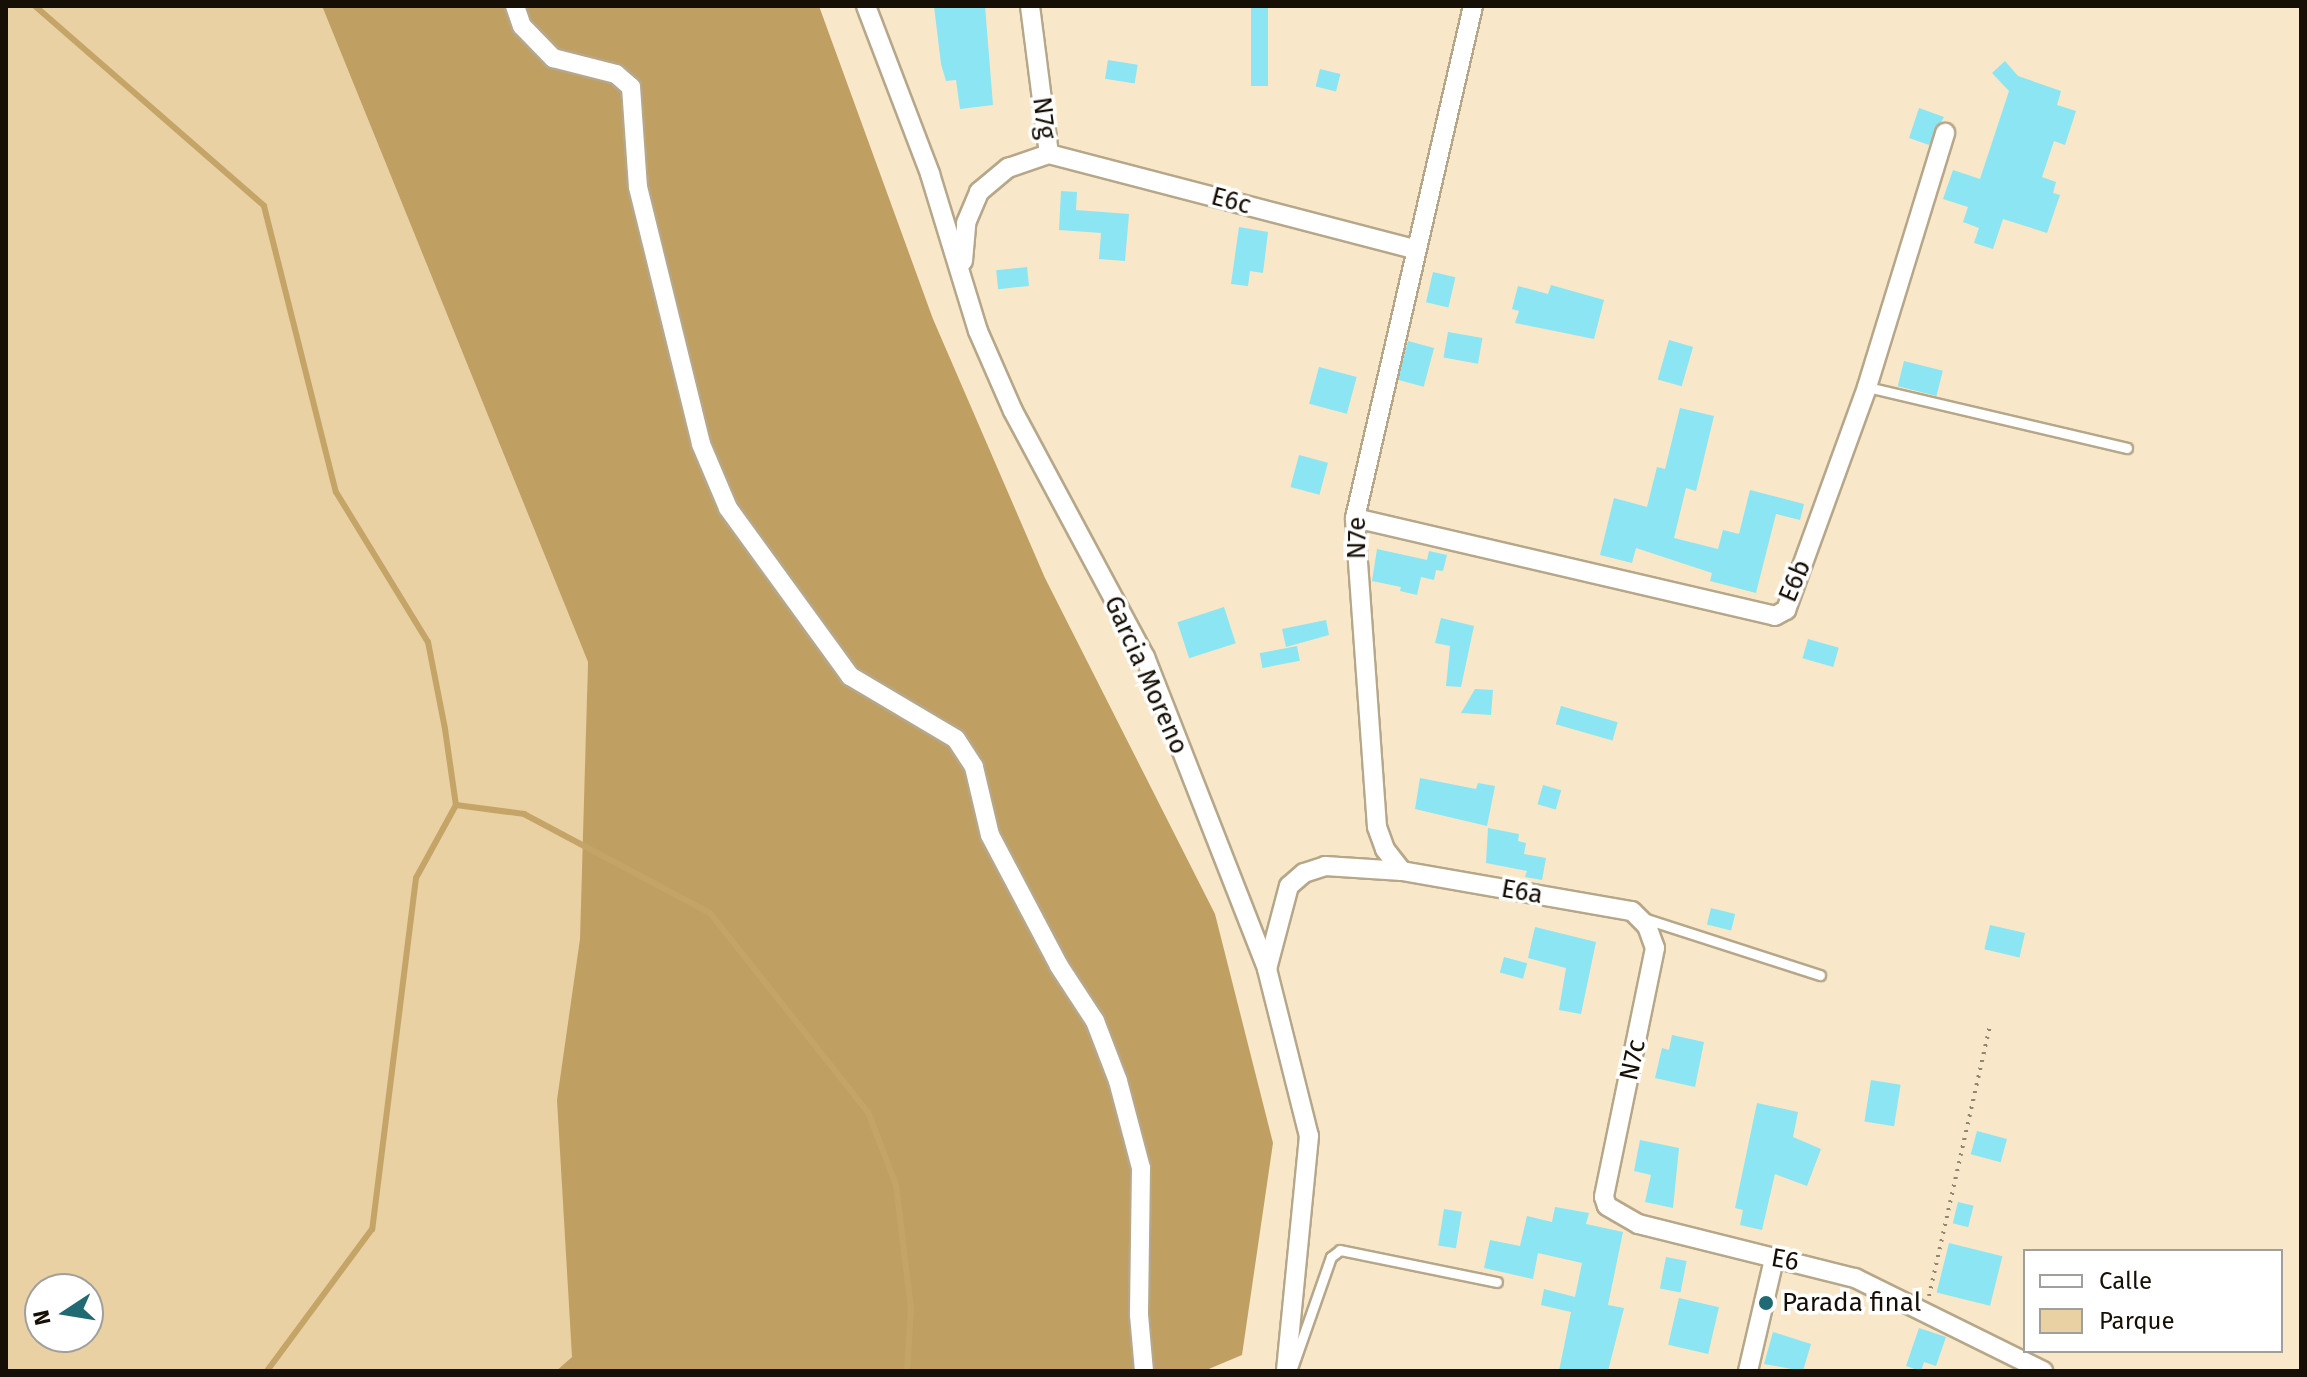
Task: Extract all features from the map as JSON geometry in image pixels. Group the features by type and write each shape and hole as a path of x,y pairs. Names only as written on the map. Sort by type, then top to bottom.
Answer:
{"street":[{"path":"515,6 522,26 553,58 616,74 631,87 636,114 632,152 641,200 701,444 728,508 850,676 956,739 974,767 990,835 1059,966 1095,1021 1118,1081 1141,1168 1139,1315 1144,1371"},
{"name":"Garcia Moreno","path":"866,6 930,174 963,282 1013,411 1145,657 1267,969 1309,1136 1289,1371"},
{"name":"N7g","path":"963,282 963,240 979,192 1008,168 1049,154 1030,6"},
{"name":"N7e","path":"1402,871 1377,827 1355,518 1414,249 1473,6"},
{"name":"E6b","path":"1355,518 1775,616 1786,610 1867,387 1945,133"},
{"name":"E6c","path":"1049,154 1414,249"},
{"path":"1267,969 1289,886 1304,873 1325,866 1402,871"},
{"name":"E6a","path":"1402,871 1640,917"},
{"name":"N7c","path":"1607,1206 1604,1197 1653,967 1652,936 1640,917"},
{"name":"E6","path":"1607,1206 1638,1224 1774,1259 1817,1265 1926,1310 1985,1347 2043,1371"},
{"path":"1748,1371 1774,1259"}],"lane":[{"path":"1867,387 2127,448"},
{"path":"1640,917 1820,975"},
{"path":"1289,1371 1331,1257 1340,1250 1497,1282"}],"path":[{"path":"1926,1310 1990,1026"}],"green space":[{"path":"6,6 322,6 588,662 572,1357 556,1371 6,1371"}],"shaded area":[{"path":"322,6 819,6 933,319 1045,578 1215,914 1273,1143 1242,1355 1204,1371 556,1371 572,1357 557,1100 580,939 588,662"}],"building":[{"path":"934,6 985,6 993,105 960,109 956,80 946,81 941,64"},
{"path":"1251,6 1268,6 1268,86 1251,86"},
{"path":"1108,60 1138,65 1135,83 1105,79"},
{"path":"2005,61 2018,76 2061,91 2057,105 2076,111 2065,145 2054,141 2042,177 2056,182 2053,193 2060,195 2047,233 2003,219 1993,249 1974,243 1979,228 1963,222 1968,207 1943,199 1953,170 1980,179 2009,91 1992,73"},
{"path":"1320,69 1340,74 1336,92 1316,86"},
{"path":"1919,108 1944,117 1929,145 1909,138"},
{"path":"1061,191 1077,192 1076,210 1129,214 1125,261 1099,259 1101,233 1059,230"},
{"path":"1239,227 1268,232 1263,273 1250,271 1248,286 1231,284"},
{"path":"1027,267 1029,286 998,289 996,270"},
{"path":"1433,272 1455,277 1448,307 1426,302"},
{"path":"1551,285 1604,300 1594,339 1515,323 1519,311 1512,309 1518,286 1548,294"},
{"path":"1448,332 1482,338 1478,364 1443,358"},
{"path":"1669,340 1693,347 1682,386 1658,379"},
{"path":"1408,341 1434,348 1424,387 1398,380"},
{"path":"1904,361 1943,371 1937,396 1898,386"},
{"path":"1319,367 1357,377 1347,414 1309,404"},
{"path":"1680,408 1714,416 1696,491 1686,488 1674,538 1718,549 1723,530 1739,534 1750,490 1804,504 1800,520 1776,514 1756,593 1710,581 1712,573 1636,548 1632,563 1600,555 1614,498 1647,507 1657,467 1665,469"},
{"path":"1299,455 1328,463 1319,495 1290,487"},
{"path":"1377,549 1427,560 1429,551 1447,555 1443,571 1436,570 1434,580 1421,577 1417,595 1400,591 1401,587 1372,581"},
{"path":"1224,607 1236,643 1189,658 1177,622"},
{"path":"1441,618 1474,626 1461,687 1446,686 1450,646 1435,643"},
{"path":"1326,620 1329,635 1286,647 1282,629"},
{"path":"1808,639 1839,648 1833,667 1802,658"},
{"path":"1297,646 1300,661 1263,668 1260,653"},
{"path":"1475,689 1493,690 1491,715 1461,713"},
{"path":"1561,706 1618,722 1612,741 1556,724"},
{"path":"1420,778 1476,789 1478,783 1495,786 1487,826 1415,809"},
{"path":"1543,785 1561,790 1556,809 1537,804"},
{"path":"1488,828 1519,834 1518,841 1526,843 1524,854 1546,858 1542,880 1525,877 1527,871 1486,863"},
{"path":"1711,908 1735,914 1731,931 1707,924"},
{"path":"1990,925 2025,933 2019,957 1984,949"},
{"path":"1535,927 1596,942 1581,1014 1559,1010 1566,968 1528,958"},
{"path":"1504,957 1527,963 1523,979 1500,972"},
{"path":"1672,1035 1704,1042 1695,1087 1655,1078 1662,1048 1669,1050"},
{"path":"1871,1080 1901,1085 1894,1126 1864,1121"},
{"path":"1757,1103 1798,1112 1793,1137 1821,1149 1807,1186 1775,1174 1762,1230 1740,1225 1743,1210 1735,1208"},
{"path":"1977,1131 2007,1139 2001,1162 1971,1154"},
{"path":"1640,1140 1679,1148 1673,1208 1645,1202 1651,1175 1634,1171"},
{"path":"1958,1202 1974,1206 1968,1227 1953,1223"},
{"path":"1555,1207 1589,1213 1586,1224 1623,1232 1608,1305 1624,1308 1608,1371 1559,1371 1571,1312 1541,1305 1544,1289 1575,1297 1582,1263 1538,1253 1533,1279 1484,1268 1490,1240 1520,1246 1527,1216 1552,1222"},
{"path":"1444,1209 1462,1212 1456,1248 1438,1246"},
{"path":"1949,1243 2002,1256 1990,1306 1937,1292"},
{"path":"1666,1257 1687,1261 1681,1292 1660,1288"},
{"path":"1679,1298 1719,1307 1708,1354 1668,1345"},
{"path":"1919,1328 1946,1337 1936,1366 1924,1362 1921,1371 1906,1366"},
{"path":"1773,1332 1811,1344 1803,1371 1764,1364"}],"waterway":[{"path":"35,6 264,206 336,492 428,642 445,729 456,805 416,878 372,1229 267,1371"},
{"path":"456,805 524,814 710,913 868,1112 896,1185 911,1309 907,1371"}],"place":[{"name":"Parada final","path":"1766,1303"}]}
